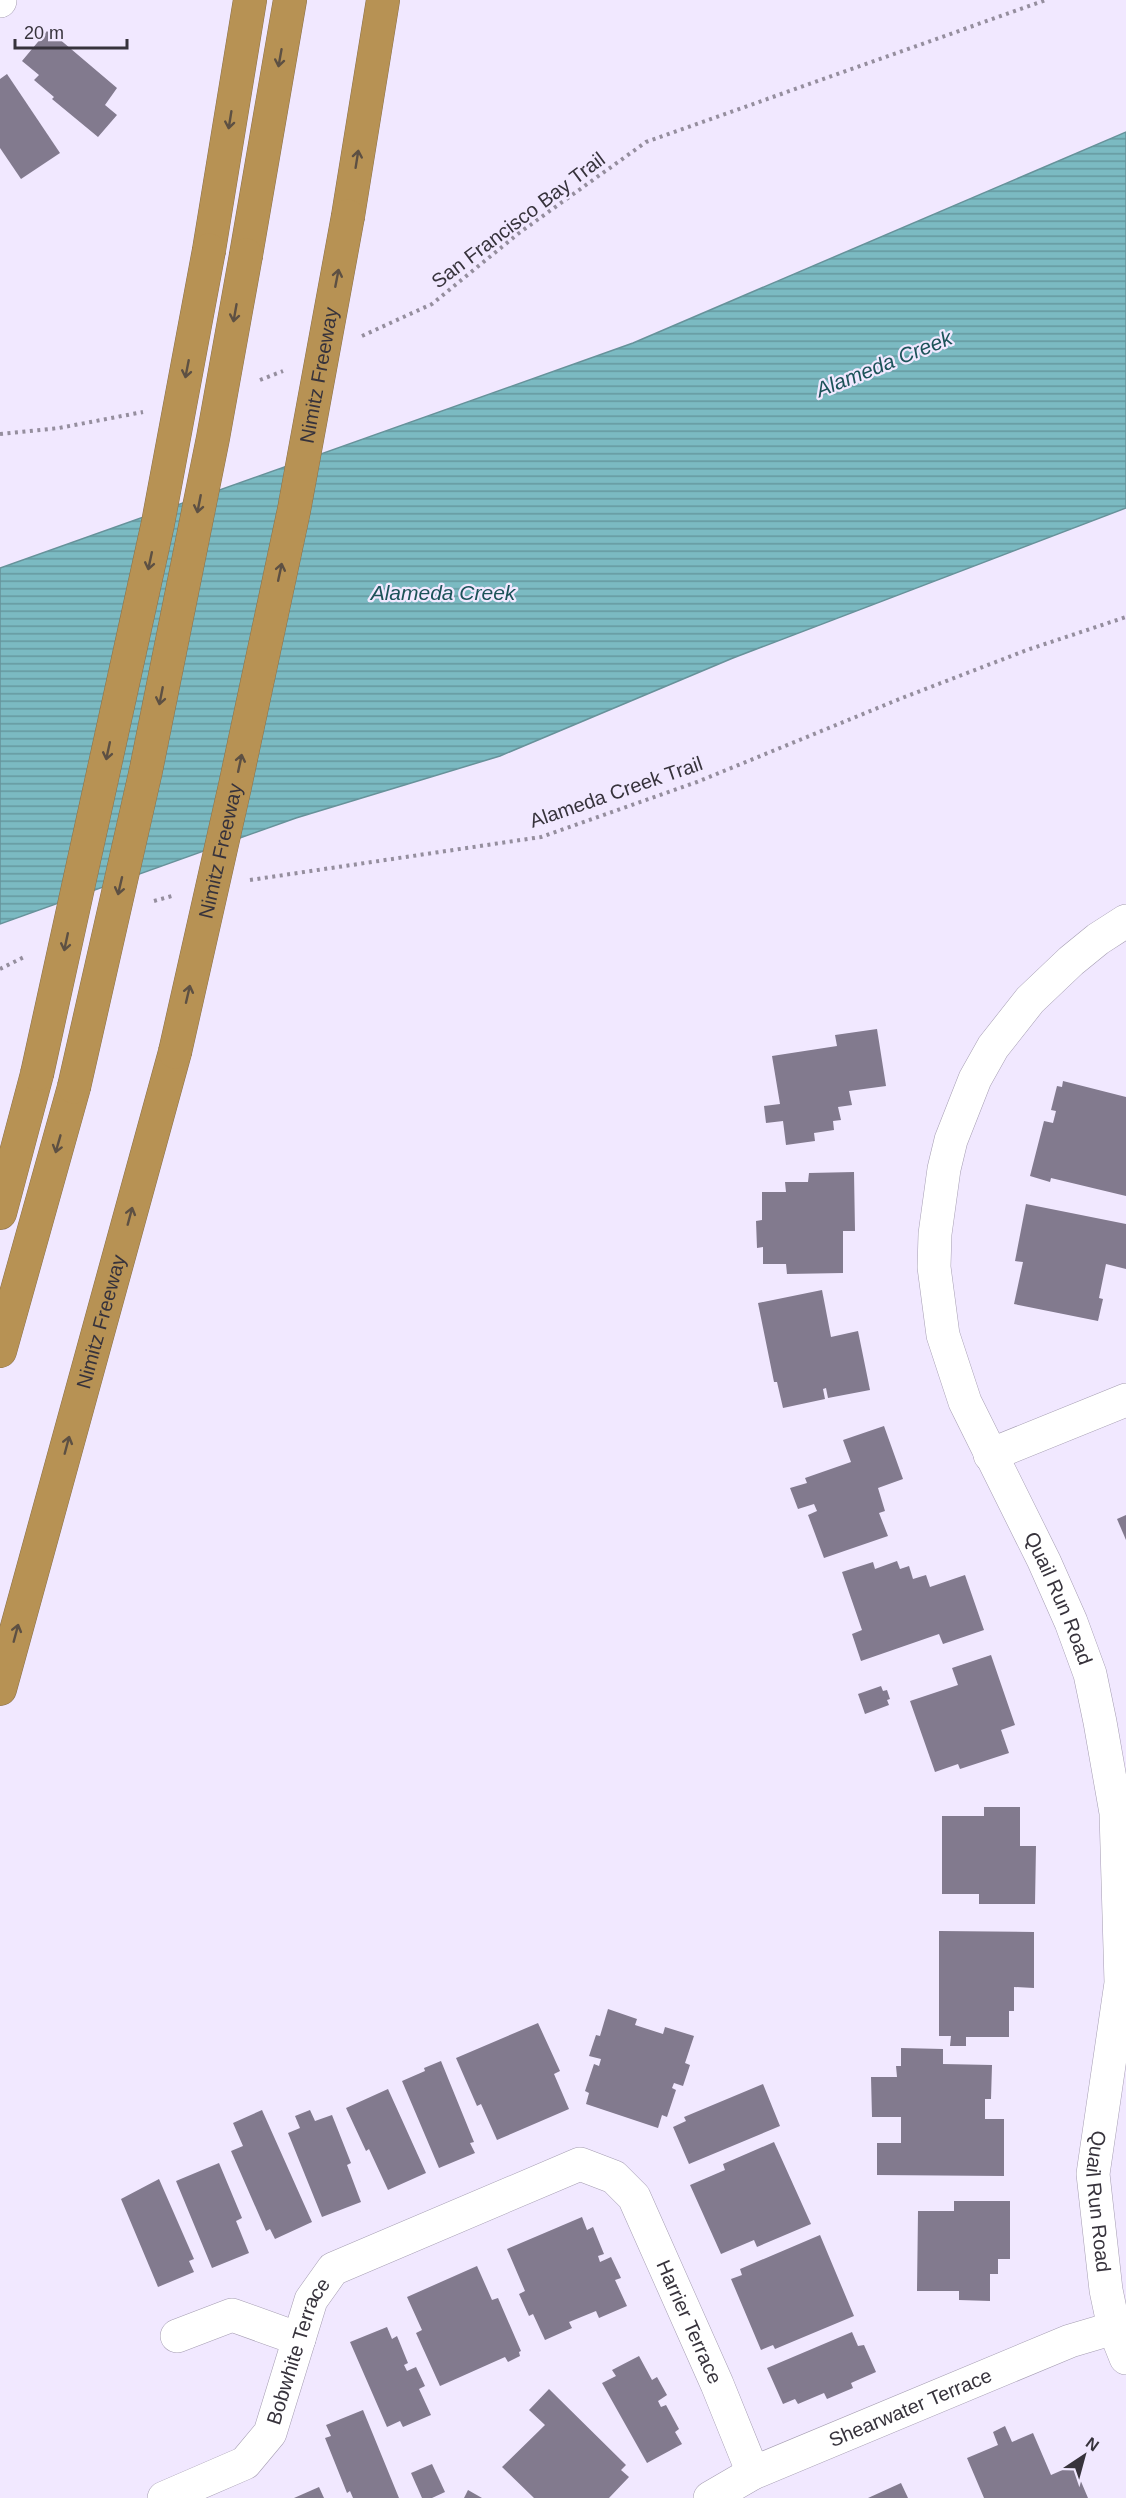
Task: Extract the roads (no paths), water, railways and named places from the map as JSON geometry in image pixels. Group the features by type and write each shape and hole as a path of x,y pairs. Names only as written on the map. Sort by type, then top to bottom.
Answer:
{"highway":[{"path":"0,1213 37,1074 158,523 209,250 250,0"},
{"path":"0,1351 74,1087 146,770 213,438 290,0"},
{"name":"Nimitz Freeway","path":"0,1689 175,1052 294,510 348,216 383,0"},
{"path":"0,1135 37,1074"}],"street":[{"name":"Quail Run Road","path":"1126,921 1098,939 1071,961 1030,1000 1011,1023 975,1079 951,1140 944,1169 935,1234 934,1267 937,1302 953,1369 965,1402 1044,1561 1071,1622 1090,1674 1121,1813 1121,1983 1094,2174 1106,2290 1120,2328 1126,2358"},
{"path":"990,1455 1126,1400"},
{"name":"Bobwhite Terrace","path":"164,2498 245,2463 270,2433 310,2300 333,2270 580,2164 614,2177"},
{"name":"Harrier Terrace","path":"614,2177 634,2196 717,2384 753,2473"},
{"path":"177,2336 232,2315 299,2339"},
{"name":"Shearwater Terrace","path":"711,2498 753,2473 1070,2341 1120,2328"}],"water":[{"name":"Alameda Creek","path":"1126,132 1126,508 733,658 500,756 296,818 0,924 0,568 633,343"}]}
